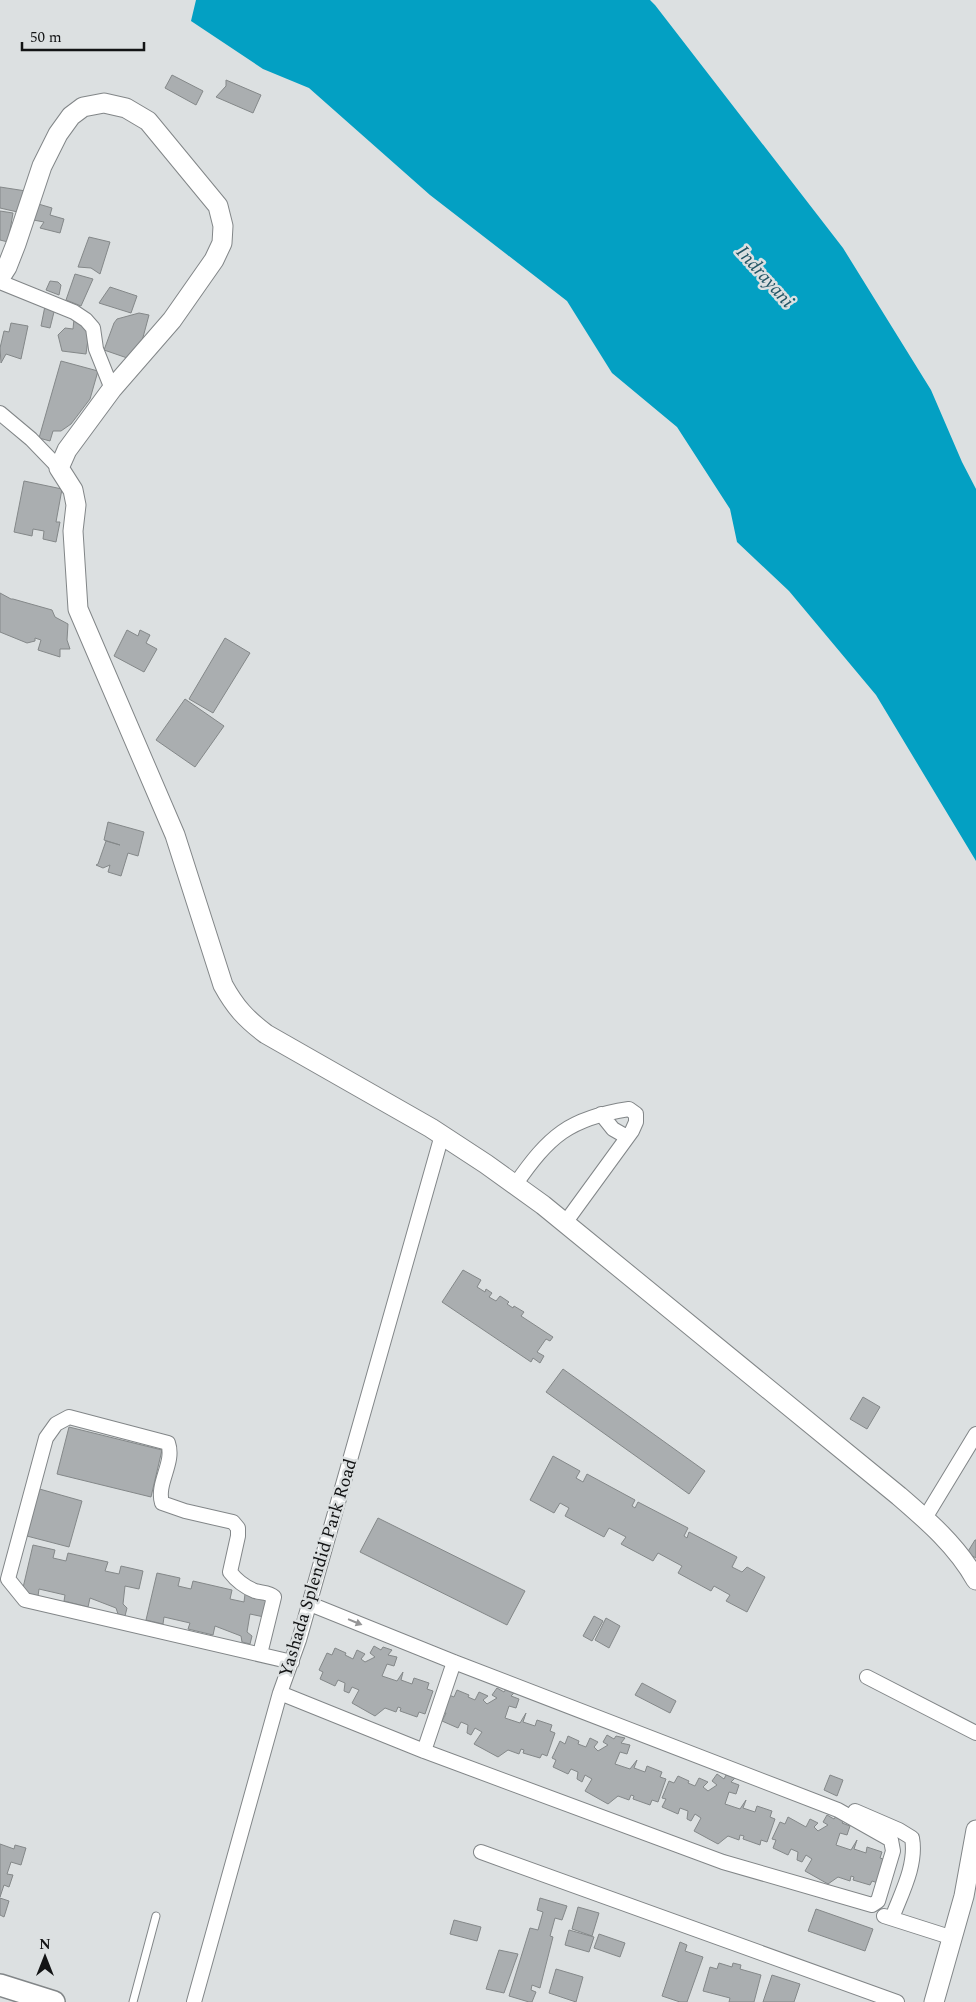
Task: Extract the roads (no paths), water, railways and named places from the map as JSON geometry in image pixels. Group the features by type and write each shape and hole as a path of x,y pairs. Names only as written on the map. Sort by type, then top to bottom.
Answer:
{"main road":[{"path":"0,1985 54,2002"}],"street":[{"path":"0,278 7,267 16,244 42,166 58,134 70,116 84,107 104,103 126,108 148,120 218,206 223,226 222,244 214,260 172,320 112,389 68,450 59,468"},
{"path":"0,282 74,312 86,320 93,328 96,349 112,389"},
{"path":"0,413 31,438 59,468 73,490 76,505 73,531 78,609 175,835 223,985 234,1005 248,1020 266,1034 442,1135 515,1185 925,1518 937,1529 971,1570 976,1580"},
{"path":"515,1185 536,1156 574,1124 601,1114 629,1109 636,1114 636,1122 627,1137 564,1223"},
{"path":"601,1114 613,1129 627,1137"},
{"name":"Yashada Splendid Park Road","path":"194,2002 280,1692 292,1662 310,1604 442,1135"},
{"path":"260,1654 274,1597 236,1580 230,1572 238,1536 238,1528 233,1522 185,1511 162,1503 160,1495 171,1452 168,1443 69,1416 56,1424 46,1438 8,1579 25,1600 292,1662"},
{"path":"925,1518 976,1434"},
{"path":"280,1692 424,1751 723,1862 872,1905 878,1901 894,1851 891,1840 838,1810 454,1662 310,1604"},
{"path":"424,1751 454,1662"},
{"path":"867,1677 976,1733"},
{"path":"838,1810 851,1810 899,1830 912,1838 914,1851 907,1876 887,1917 953,1938"},
{"path":"934,2002 964,1896 976,1830"},
{"path":"481,1852 897,2002"}],"lane":[{"path":"133,2002 156,1916"}],"water":[{"name":"Indrayani","path":"196,0 650,0 655,5 843,248 931,390 962,462 976,489 976,861 876,695 789,591 737,542 730,509 677,427 612,373 567,301 430,195 309,88 263,69 191,21"}]}
